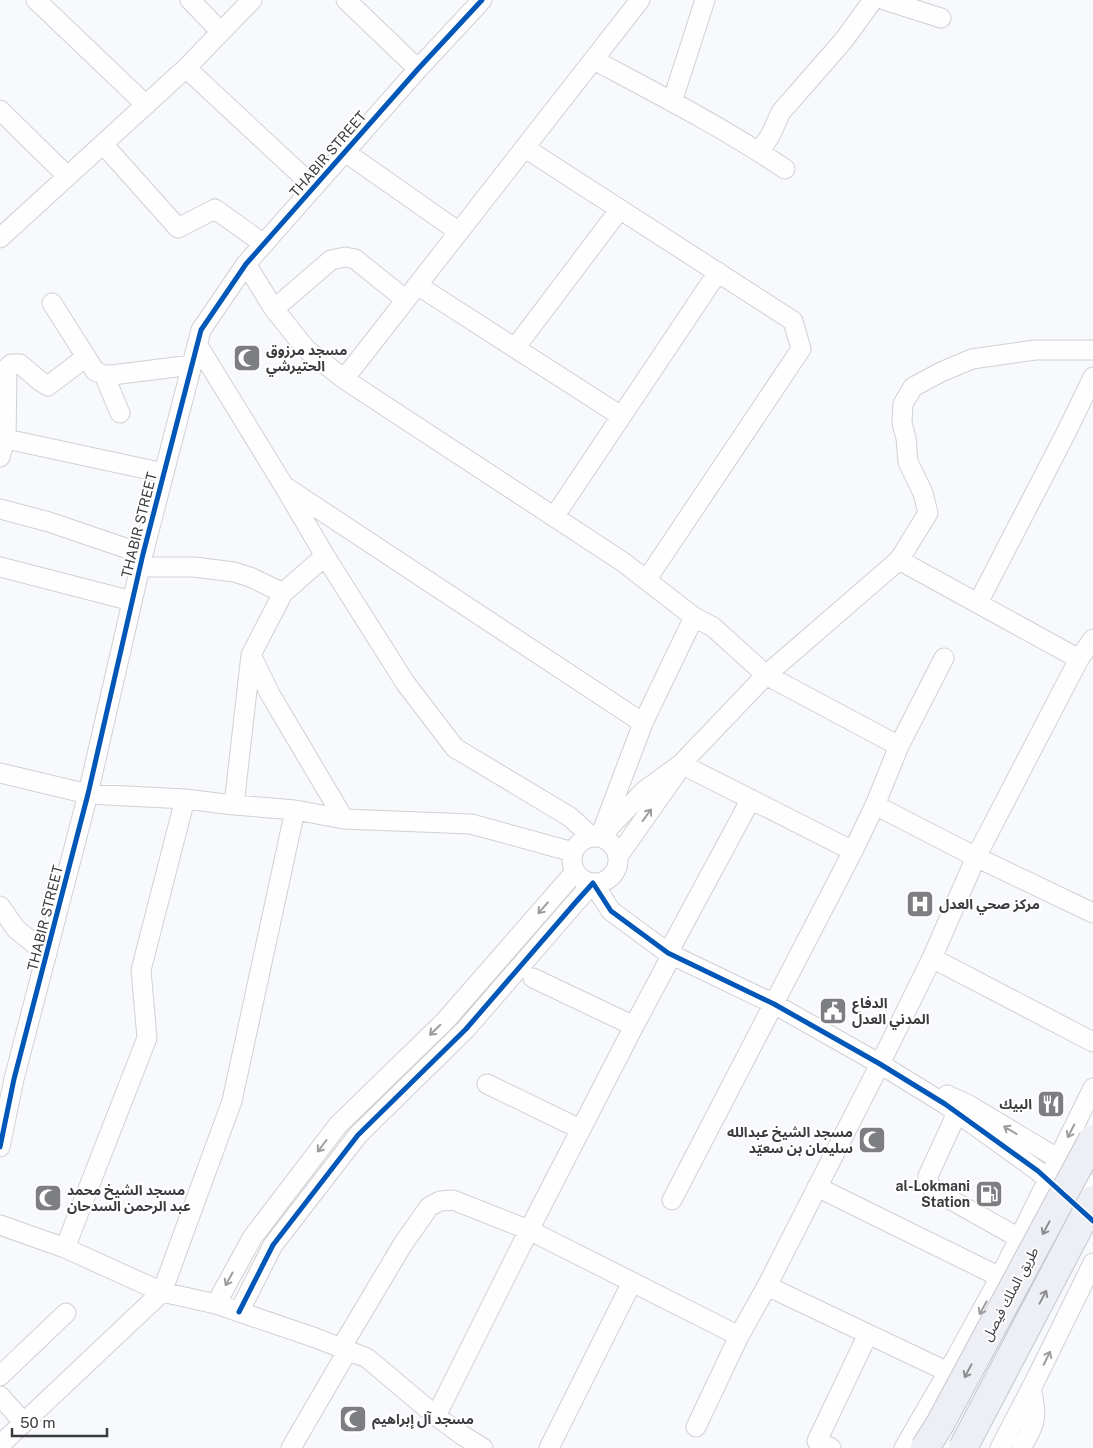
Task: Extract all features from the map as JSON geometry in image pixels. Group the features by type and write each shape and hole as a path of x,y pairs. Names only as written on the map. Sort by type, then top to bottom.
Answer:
{"highway":[{"name":"طريق الملك فيصل","path":"925,1448 940,1424 1093,1139"},
{"path":"963,1448 1093,1200"}],"street":[{"path":"36,0 146,105"},
{"path":"190,0 221,32"},
{"path":"0,238 186,68 252,0"},
{"path":"346,0 418,69"},
{"name":"THABIR STREET","path":"0,1147 7,1076 47,954 88,794 141,561 201,330 246,264 418,69 482,0"},
{"path":"344,379 640,0"},
{"path":"672,102 705,0"},
{"path":"759,152 770,136 782,112 844,40 873,0"},
{"path":"884,0 941,18"},
{"path":"594,60 672,102 785,169"},
{"path":"186,68 314,188"},
{"path":"0,110 67,176"},
{"path":"103,144 178,228 215,209 264,244"},
{"path":"525,148 793,321 801,349 647,579"},
{"path":"345,152 459,232"},
{"path":"515,348 620,209"},
{"path":"274,309 331,260 345,256 355,260 406,300"},
{"path":"246,264 274,309 306,349 344,379 623,562 694,617 713,627 766,675 900,746"},
{"path":"554,517 718,272"},
{"path":"417,286 621,416"},
{"path":"52,303 95,372 104,375 192,364"},
{"path":"197,344 406,684 455,748 570,817 596,837 612,843 619,855 617,869 607,880 593,883 580,877 572,865 573,852 580,842 596,837 644,791 681,764 766,675 899,560 928,513 923,493 908,462 906,438 902,422 903,404 913,387 941,372 972,359 1034,350 1093,350"},
{"path":"3,450 7,368 12,364 20,364 48,386 86,357"},
{"path":"104,375 120,413"},
{"path":"978,603 1093,377"},
{"path":"3,450 11,440 164,472"},
{"path":"284,486 643,723"},
{"path":"0,509 49,522 141,561 148,567 194,567 234,572 250,577 283,593"},
{"path":"234,805 251,655 283,593 326,556"},
{"path":"899,560 1079,659"},
{"path":"0,567 132,601"},
{"path":"596,837 643,723 694,617"},
{"path":"696,1427 739,1336 767,1286 880,1064 932,958 976,857 1079,659 1093,639"},
{"path":"251,655 270,694 344,819"},
{"path":"672,1200 853,851 900,746 944,658"},
{"path":"681,764 853,851"},
{"path":"619,855 673,779 681,764"},
{"path":"0,773 88,794 185,799 295,810 344,819 471,824 573,852"},
{"path":"65,1248 147,1038 141,970 185,799"},
{"path":"436,1416 580,1130 668,962 668,953 751,799"},
{"path":"875,805 976,857 1091,905"},
{"path":"0,1445 162,1292 232,1101 295,810"},
{"path":"216,1304 252,1238 338,1126 445,1020 575,872"},
{"path":"593,883 611,911 668,953 774,1004 880,1064 957,1113 1038,1171 1093,1221"},
{"path":"239,1312 273,1245 358,1135 466,1029 593,883"},
{"path":"0,906 16,929 47,954"},
{"path":"932,958 1093,1042"},
{"path":"533,978 634,1026"},
{"path":"880,1064 967,1104 1057,1158 1093,1188"},
{"path":"488,1084 580,1130"},
{"path":"904,1448 1000,1277 1093,1088"},
{"path":"957,1113 928,1176 928,1182 931,1188 937,1192 1019,1238"},
{"path":"817,1187 1000,1277"},
{"path":"291,1448 403,1244 429,1206 440,1201 453,1200 529,1230 739,1336"},
{"path":"0,1225 65,1248 162,1292 216,1304 368,1358 436,1416 483,1448"},
{"path":"1000,1448 1093,1263"},
{"path":"549,1448 632,1282"},
{"path":"767,1286 948,1372"},
{"path":"0,1376 66,1313"},
{"path":"831,1448 817,1441 868,1334"},
{"path":"1021,1448 1035,1420 1035,1407 1031,1389"},
{"path":"0,1396 24,1422"},
{"path":"1033,1425 1041,1448"}],"cycle path":[{"path":"0,1147 14,1079 88,794 143,554 201,330 246,264 418,69 482,0"},
{"path":"239,1312 273,1245 358,1135 466,1029 593,883 611,911 668,953 774,1004 880,1064 945,1104 1038,1171 1093,1221"}],"place":[{"name":"مسجد مرزوق الحتيرشي","path":"247,358"},
{"name":"مركز صحي العدل","path":"920,904"},
{"name":"الدفاع المدني العدل","path":"833,1011"},
{"name":"البيك","path":"1051,1104"},
{"name":"مسجد الشيخ عبدالله سليمان بن سعيّد","path":"872,1140"},
{"name":"al-Lokmani Station","path":"989,1194"},
{"name":"مسجد الشيخ محمد عبد الرحمن السدحان","path":"48,1198"},
{"name":"مسجد آل إبراهيم","path":"353,1419"}]}
